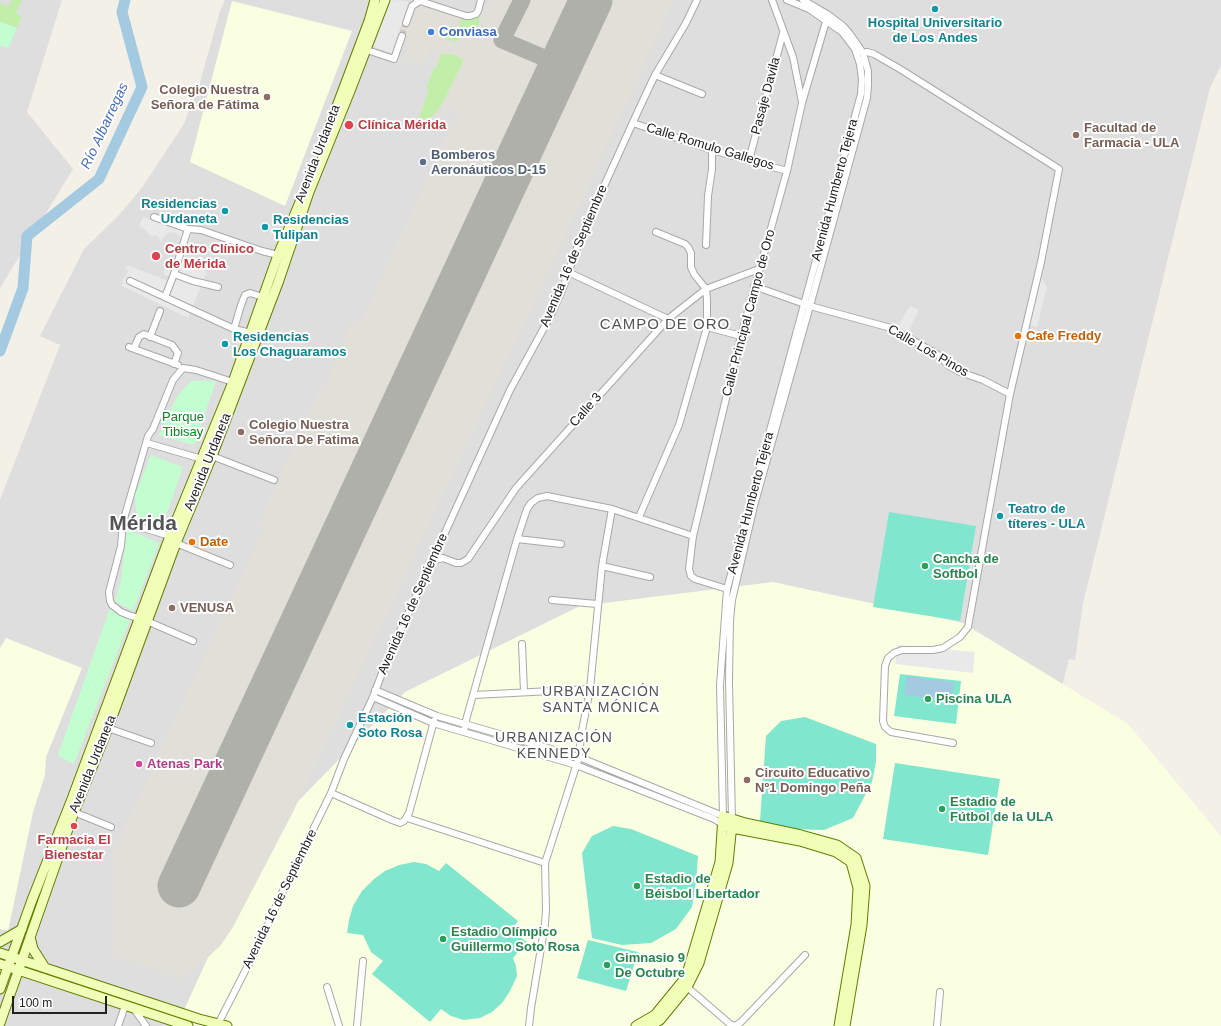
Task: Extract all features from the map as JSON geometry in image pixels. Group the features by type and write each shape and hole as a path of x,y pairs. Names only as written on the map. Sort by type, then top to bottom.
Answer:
{"street":[{"name":"Avenida Urdaneta","path":"0,984 4,965 12,957 32,900 143,620 202,459 233,382 278,255 320,153 375,0"},
{"name":"Avenida Urdaneta","path":"173,539 212,456 278,283 309,192 367,50 385,0"},
{"path":"406,23 412,6 418,1 466,16 473,15 478,11 482,0"},
{"name":"Avenida 16 de Septiembre","path":"0,953 221,1025 279,899 331,793 344,760 373,697 387,660 510,390 551,315 580,239 655,75 686,23 697,0"},
{"path":"772,0 792,57 802,104"},
{"name":"Avenida Humberto Tejera","path":"636,1026 655,1015 686,977 720,862 728,822 720,685 727,589 867,98 868,71 863,54 850,34 843,26 827,17 788,0"},
{"name":"Avenida Humberto Tejera","path":"650,1026 660,1020 687,987 699,963 728,863 729,681 730,620 732,600 754,506 861,94 862,80 860,64 852,45 827,17 803,0"},
{"name":"Calle Principal Campo de Oro","path":"727,589 695,579 691,576 689,569 693,536 741,336 787,170 802,104 827,17"},
{"name":"Pasaje Davila","path":"749,160 783,33"},
{"path":"367,50 394,59 402,36"},
{"path":"863,54 867,52 874,54 900,69 1059,169 1041,262 1010,394 968,627 960,637 943,648 933,650 902,650 894,652 888,658 885,666 883,721 885,728 891,732 953,742"},
{"path":"655,75 702,94"},
{"name":"Calle Romulo Gallegos","path":"633,123 712,150 787,170"},
{"path":"706,245 712,150"},
{"path":"154,218 188,229 201,230 278,255"},
{"path":"165,297 188,229"},
{"path":"639,517 679,425 707,327 708,299 706,289 694,274 691,267 691,253 688,247 685,244 656,232"},
{"name":"Calle 3","path":"432,561 443,558 456,563 461,563 468,559 516,488 668,319 706,289 760,269"},
{"path":"568,272 668,319"},
{"path":"174,274 193,281 218,287"},
{"path":"130,282 234,328 251,333"},
{"name":"Calle Los Pinos","path":"754,286 807,305 892,328 937,354 949,366 960,372 983,380 1010,394"},
{"path":"234,328 245,295 250,293 263,297"},
{"path":"150,337 160,311"},
{"path":"707,327 741,336"},
{"path":"174,364 178,353 174,347 144,334 139,337 132,348 183,368 196,370 233,382"},
{"path":"183,368 173,380 153,428 148,436 123,522 122,546 109,592 112,605 121,612 193,641"},
{"path":"147,443 202,459"},
{"path":"212,456 274,480"},
{"path":"464,732 517,539 527,509 532,503 538,498 547,496 612,509 693,536"},
{"path":"529,1026 545,924 545,862 579,757 581,736 590,689 597,604 602,566 612,509"},
{"path":"123,522 173,539 230,565"},
{"path":"517,539 561,544"},
{"path":"602,566 650,577"},
{"path":"552,600 597,604"},
{"name":"Avenida Urdaneta","path":"23,971 22,960 74,812 108,728 143,620"},
{"path":"522,644 524,692"},
{"path":"474,695 590,689"},
{"path":"375,690 437,716 579,757 728,822 836,852 851,862 858,888 856,925 839,1026"},
{"path":"373,697 434,723 576,765 714,819 838,844 856,858 865,886 862,925 845,1026"},
{"path":"331,793 400,823 407,818 437,716"},
{"path":"108,728 151,743"},
{"path":"74,812 111,827"},
{"path":"407,818 545,862"},
{"path":"0,942 22,929"},
{"path":"30,937 33,949 45,968"},
{"path":"687,987 730,1024 736,1026 805,955"},
{"path":"357,1026 363,961"},
{"path":"4,965 188,1026"},
{"path":"0,1023 12,991 23,971"},
{"path":"327,987 339,1026"},
{"path":"937,1026 940,992"},
{"path":"118,1026 124,1006"},
{"path":"134,1009 146,1026"}],"shaded area":[{"path":"0,0 62,0 27,112 73,169 0,288"},
{"path":"225,0 1221,0 1221,65 1210,88 1083,603 1075,660 1069,659 1058,701 1066,1026 0,1026 0,500 60,345 40,336 84,249 119,215 141,189 184,124 200,82 220,11"},
{"path":"390,0 409,1 392,53 374,47 387,3"},
{"path":"491,0 674,0 553,262 293,812 233,927 221,945 204,961 181,978 113,956 113,853 264,527 258,525 320,389 324,390 352,321 360,324 458,110 453,108 428,126 419,125 422,120 419,119 419,116 429,89 426,88 433,69 436,69 437,67 433,65 436,53 441,54 430,50 425,65 403,59 409,38 398,35 402,22 413,24 419,4 468,18 478,18 481,16"},
{"name":"Colegio Nuestra Señora de Fátima","path":"232,1 352,31 285,206 190,162"},
{"path":"143,217 185,230 192,235 183,262 207,272 188,318 122,286 123,280 129,270 125,269 127,265 168,281 170,276 164,275 164,271 178,257 177,248 182,240 176,233 169,232 161,242 157,235 150,236 145,229 139,226"},
{"path":"1040,274 1047,287 1037,327 1028,324"},
{"path":"910,306 919,310 904,341 892,335"},
{"name":"Circuito Educativo Nº1 Domingo Peña","path":"773,582 963,623 1128,724 1221,836 1221,1026 178,1026 263,837 405,692 580,606"},
{"path":"6,638 82,668 46,757 45,775 33,812 8,931 0,929 0,648"},
{"path":"897,645 975,652 973,673 895,664"}],"green space":[{"path":"12,0 22,0 16,13 22,16 17,28 0,22 0,3 8,7"},
{"path":"462,16 475,19 481,16 475,33 463,28 457,42 445,39 449,26 459,29"},
{"path":"0,22 17,28 8,48 0,45"},
{"path":"441,54 452,54 464,60 441,106 431,117 422,120 419,117 429,89 426,88 433,69 436,69"},
{"name":"Parque Tibisay","path":"191,381 216,381 194,445 159,435 178,395"},
{"name":"Parque Tibisay","path":"151,455 183,467 162,528 137,517 135,495"},
{"name":"Cancha de Softbol","path":"889,512 976,526 960,621 873,607"},
{"path":"127,529 159,543 133,611 115,601 121,581"},
{"path":"110,608 118,615 130,620 74,764 58,755"},
{"name":"Piscina ULA","path":"900,674 961,681 956,724 894,716"},
{"path":"805,717 876,744 876,762 872,782 853,818 824,830 792,829 760,821 766,736 781,721"},
{"name":"Estadio de Fútbol de la ULA","path":"895,763 1000,779 988,855 883,839"},
{"path":"613,826 631,829 698,856 692,907 676,929 651,943 622,945 592,938 582,853 592,836"},
{"name":"Estadio Olímpico Guillermo Soto Rosa","path":"414,862 426,864 439,871 446,863 518,921 511,930 527,942 513,958 517,976 510,991 502,1003 492,1012 480,1018 464,1020 451,1016 441,1009 430,1022 372,974 383,961 371,952 363,935 347,933 353,906 362,891 385,871 399,865"},
{"name":"Gimnasio 9 De Octubre","path":"588,940 638,952 626,991 577,978"}],"water":[{"path":"907,676 954,682 952,701 904,695"}],"waterway":[{"name":"Río Albarregas","path":"0,351 23,288 27,236 99,179 142,87 122,12 125,0"}],"taxiway":[{"path":"522,0 502,40 561,65"}],"runway":[{"path":"179,886 591,0"}],"tunnel":[{"path":"402,36 406,23"}],"place":[{"name":"Hospital Universitario de Los Andes","path":"935,9"},
{"name":"Conviasa","path":"431,32"},
{"name":"Colegio Nuestra Señora de Fátima","path":"267,97"},
{"name":"Clínica Mérida","path":"349,125"},
{"name":"Facultad de Farmacia - ULA","path":"1076,135"},
{"name":"Bomberos Aeronáuticos D-15","path":"423,162"},
{"name":"Residencias Urdaneta","path":"225,211"},
{"name":"Residencias Tulipan","path":"265,227"},
{"name":"Centro Clínico de Mérida","path":"156,256"},
{"name":"Cafe Freddy","path":"1018,336"},
{"name":"Residencias Los Chaguaramos","path":"225,344"},
{"name":"Colegio Nuestra Señora De Fatima","path":"241,432"},
{"name":"Teatro de títeres - ULA","path":"1000,516"},
{"name":"Date","path":"192,542"},
{"name":"Cancha de Softbol","path":"925,566"},
{"name":"VENUSA","path":"172,608"},
{"name":"Piscina ULA","path":"928,699"},
{"name":"Estación Soto Rosa","path":"350,725"},
{"name":"Atenas Park","path":"139,764"},
{"name":"Circuito Educativo Nº1 Domingo Peña","path":"747,780"},
{"name":"Estadio de Fútbol de la ULA","path":"942,809"},
{"name":"Farmacia El Bienestar","path":"74,826"},
{"name":"Estadio de Béisbol Libertador","path":"637,886"},
{"name":"Estadio Olímpico Guillermo Soto Rosa","path":"443,939"},
{"name":"Gimnasio 9 De Octubre","path":"607,965"}],"district":[{"name":"CAMPO DE ORO","path":"665,325"},
{"name":"Mérida","path":"143,524"},
{"name":"URBANIZACIÓN SANTA MÓNICA","path":"601,700"},
{"name":"URBANIZACIÓN KENNEDY","path":"554,746"}]}
